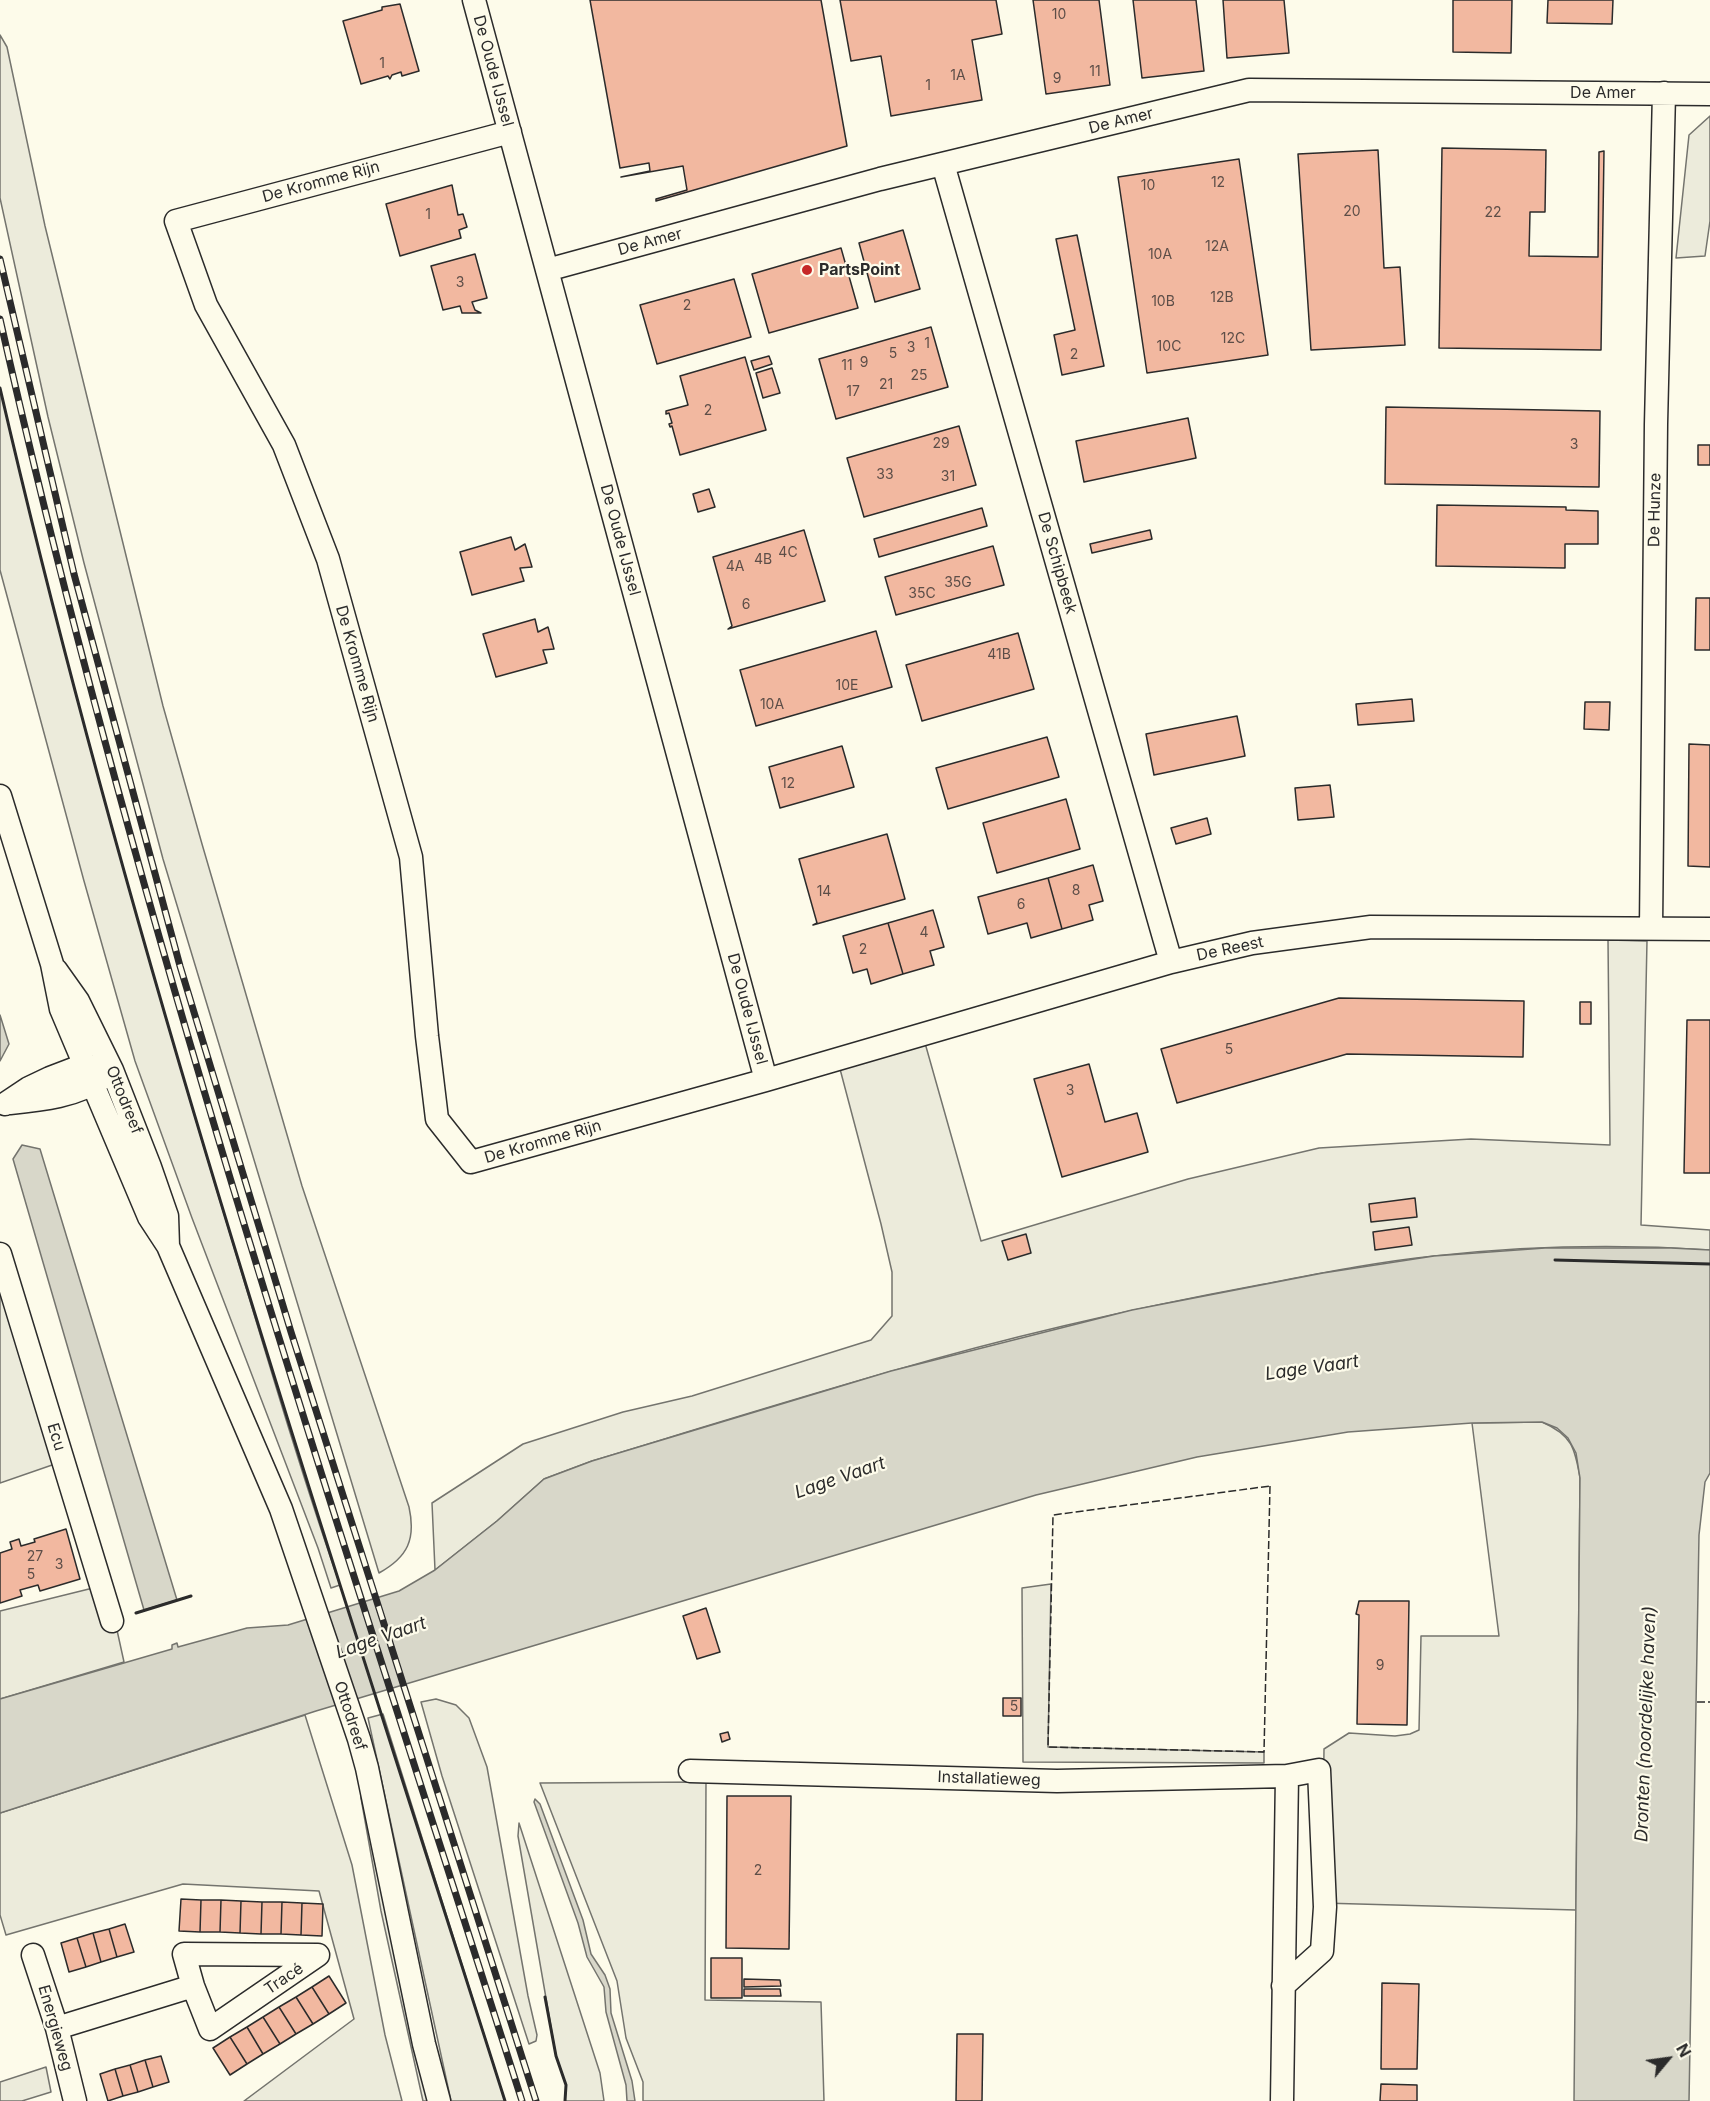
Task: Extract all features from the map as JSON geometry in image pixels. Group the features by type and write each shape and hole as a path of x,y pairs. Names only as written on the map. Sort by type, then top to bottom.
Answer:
{"street":[{"name":"De Oude IJssel","path":"474,0 766,1080"},
{"name":"De Amer","path":"547,270 943,164 1249,90 1710,94"},
{"name":"De Hunze","path":"1651,928 1656,424 1664,93"},
{"name":"De Kromme Rijn","path":"510,132 176,221 206,305 284,445 328,558 411,857 437,1119 471,1162 766,1080"},
{"name":"De Schipbeek","path":"943,164 1172,962"},
{"name":"Ottodreef","path":"0,796 52,964 61,1009 149,1217 168,1246 281,1509 304,1573 359,1739 424,2044 439,2101"},
{"name":"De Reest","path":"766,1080 1172,962 1252,943 1371,927 1710,929"},
{"name":"Ottodreef","path":"52,964 78,1001 112,1071 167,1216 168,1246"},
{"path":"3,1105 29,1088 112,1071"},
{"path":"3,1105 53,1088"},
{"name":"Ecu","path":"0,1254 112,1621"},
{"name":"Installatieweg","path":"690,1771 1057,1780 1287,1776 1319,1770 1324,1907 1322,1951 1283,1986"},
{"path":"1282,2101 1287,1776"},
{"name":"Tracé","path":"184,1954 318,1955 210,2029 193,1986 184,1954"},
{"name":"Energieweg","path":"33,1955 57,2028 71,2100"},
{"path":"57,2028 193,1986"}],"shaded area":[{"path":"0,35 7,47 45,226 163,706 302,1186 409,1507 411,1529 408,1546 397,1560 379,1573 163,859 84,563 48,417 0,198"},
{"path":"1710,116 1710,221 1705,256 1676,258 1689,135"},
{"path":"0,388 75,691 130,891 187,1091 277,1389 340,1585 331,1588 135,1061 84,881 0,570"},
{"path":"1608,940 1647,941 1641,1225 1710,1230 1710,1250 1572,1247 1503,1250 1412,1259 1213,1294 1027,1335 778,1405 592,1461 544,1479 497,1521 435,1570 432,1503 523,1444 623,1412 692,1396 871,1340 892,1316 892,1272 840,1069 925,1043 981,1241 1188,1179 1319,1148 1471,1139 1610,1145"},
{"path":"0,1281 55,1464 0,1483"},
{"path":"1542,1422 1566,1438 1574,1451 1580,1478 1576,1910 1322,1903 1324,1749 1349,1733 1395,1736 1419,1730 1421,1636 1499,1636 1472,1423"},
{"path":"1051,1584 1048,1747 1264,1752 1264,1763 1023,1762 1022,1588"},
{"path":"93,1588 115,1621 124,1662 0,1699 0,1611"},
{"path":"436,1699 456,1705 469,1718 487,1767 537,2035 536,2041 529,2044 442,1776 421,1702"},
{"path":"383,1714 505,2101 451,2101 368,1718"},
{"path":"305,1715 352,1865 385,2035 402,2101 244,2101 354,2019 319,1891 183,1884 6,1935 0,1915 0,1813"},
{"path":"361,1772 429,2101 423,2101 381,1911 361,1798"},
{"path":"706,1782 705,2000 821,2002 824,2101 643,2101 643,2082 626,2038 617,1981 540,1783"},
{"path":"519,1823 600,2073 604,2101 565,2101 566,2085 556,2056 518,1836"},
{"path":"46,2067 51,2092 22,2101 0,2101 0,2082"}],"water":[{"path":"0,1015 9,1044 0,1061"},
{"path":"22,1145 40,1149 177,1600 144,1610 13,1159"},
{"path":"1545,1248 1710,1250 1710,1473 1705,1482 1699,1535 1689,2101 1574,2101 1580,1478 1576,1453 1568,1438 1557,1428 1542,1422 1472,1423 1348,1432 1197,1457 1036,1495 316,1711 0,1813 0,1699 172,1649 172,1645 177,1643 178,1647 247,1628 288,1625 399,1591 435,1570 497,1521 544,1479 592,1461 891,1371 1132,1310 1323,1273 1434,1256"},
{"path":"535,1799 540,1804 583,1920 591,1954 605,1975 610,1989 611,2013 632,2081 635,2101 627,2101 626,2085 606,2012 604,1987 587,1957 578,1923 534,1802"}],"building":[{"path":"590,0 821,0 847,146 656,201 656,199 687,190 683,166 621,177 650,171 649,163 620,168"},
{"path":"840,0 996,0 1002,34 972,40 982,100 891,116 881,56 851,61"},
{"path":"1033,0 1099,0 1110,85 1046,94"},
{"path":"1133,0 1196,0 1204,71 1142,78"},
{"path":"1223,0 1284,0 1289,53 1227,58"},
{"path":"1453,0 1512,0 1511,53 1453,52"},
{"path":"1548,0 1613,0 1612,24 1547,23"},
{"path":"400,4 419,71 402,76 401,72 392,75 390,79 388,76 361,84 343,21 382,10 382,7"},
{"path":"1442,148 1546,150 1545,212 1530,212 1529,256 1598,257 1599,152 1604,151 1601,350 1439,348"},
{"path":"1378,150 1384,268 1400,267 1405,345 1311,350 1298,154"},
{"path":"1239,159 1268,355 1147,373 1118,177"},
{"path":"452,185 458,215 463,214 467,227 459,230 461,238 400,256 386,204"},
{"path":"903,230 920,289 875,302 859,243"},
{"path":"1077,235 1104,366 1062,375 1054,335 1075,330 1056,239"},
{"path":"841,248 858,308 769,333 752,274"},
{"path":"475,254 487,298 472,302 475,310 481,313 462,313 460,306 443,310 431,266"},
{"path":"734,279 751,337 657,364 640,305"},
{"path":"931,327 948,387 836,419 819,359"},
{"path":"769,356 772,364 754,370 751,361"},
{"path":"745,357 766,430 680,455 672,426 670,427 669,424 672,423 669,413 666,414 666,411 688,405 680,376"},
{"path":"772,368 780,393 763,398 756,373"},
{"path":"1386,407 1600,411 1599,487 1385,484"},
{"path":"1188,418 1196,458 1084,482 1076,441"},
{"path":"959,426 976,485 864,517 847,458"},
{"path":"1698,445 1710,445 1710,465 1698,465"},
{"path":"709,489 715,507 698,512 693,494"},
{"path":"1437,505 1566,507 1566,510 1598,511 1598,544 1565,544 1565,568 1436,566"},
{"path":"982,508 987,526 879,557 874,539"},
{"path":"804,530 825,601 728,629 732,626 713,557"},
{"path":"1150,530 1152,539 1092,553 1090,544"},
{"path":"511,537 515,550 525,544 532,567 520,568 524,581 472,595 460,552"},
{"path":"993,546 1004,585 896,615 885,577"},
{"path":"1696,598 1710,598 1710,650 1695,650"},
{"path":"535,619 538,632 548,627 554,649 543,650 547,663 496,677 483,634"},
{"path":"876,631 892,687 756,726 740,670"},
{"path":"1018,633 1034,689 922,721 906,665"},
{"path":"1412,699 1414,721 1358,725 1356,704"},
{"path":"1585,702 1610,702 1609,730 1584,729"},
{"path":"1237,716 1245,756 1154,775 1146,734"},
{"path":"1047,737 1059,777 948,809 936,768"},
{"path":"1689,744 1710,745 1710,867 1688,866"},
{"path":"842,746 854,787 780,808 769,767"},
{"path":"1330,785 1334,817 1298,820 1295,788"},
{"path":"1066,799 1080,849 997,873 983,823"},
{"path":"1207,818 1211,834 1176,844 1171,828"},
{"path":"887,834 905,899 813,925 817,923 799,859"},
{"path":"1093,865 1103,901 1089,905 1093,920 1062,929 1048,878"},
{"path":"1048,878 1062,929 1031,938 1027,923 988,934 978,897"},
{"path":"933,910 944,947 930,951 934,965 903,974 888,923"},
{"path":"888,923 903,974 871,984 867,969 853,973 843,936"},
{"path":"1339,998 1524,1001 1523,1057 1347,1054 1177,1103 1161,1049"},
{"path":"1580,1002 1591,1002 1591,1024 1580,1024"},
{"path":"1687,1020 1710,1020 1710,1173 1684,1173"},
{"path":"1089,1064 1105,1122 1137,1113 1148,1152 1062,1177 1034,1079"},
{"path":"1415,1198 1417,1217 1371,1222 1369,1204"},
{"path":"1409,1227 1412,1245 1375,1250 1373,1232"},
{"path":"1026,1234 1031,1253 1008,1260 1002,1241"},
{"path":"66,1529 80,1579 40,1591 38,1585 20,1590 22,1596 0,1603 0,1553 12,1549 10,1542 19,1539 21,1546 35,1542 34,1539"},
{"path":"1359,1601 1409,1601 1407,1725 1357,1724 1359,1615 1356,1614"},
{"path":"706,1608 720,1652 697,1659 683,1616"},
{"path":"1003,1698 1021,1698 1021,1716 1003,1716"},
{"path":"728,1732 730,1739 722,1742 720,1734"},
{"path":"727,1796 791,1796 789,1949 726,1948"},
{"path":"181,1899 201,1900 200,1932 179,1931"},
{"path":"201,1900 221,1900 220,1932 200,1932"},
{"path":"221,1900 241,1901 240,1933 220,1932"},
{"path":"241,1901 262,1902 261,1934 240,1933"},
{"path":"262,1902 282,1902 281,1934 261,1934"},
{"path":"282,1902 302,1903 301,1935 281,1934"},
{"path":"302,1903 323,1904 322,1936 301,1935"},
{"path":"125,1924 134,1952 117,1957 109,1929"},
{"path":"109,1929 117,1957 101,1962 93,1933"},
{"path":"93,1933 101,1962 86,1967 77,1938"},
{"path":"77,1938 86,1967 69,1972 61,1943"},
{"path":"711,1958 742,1958 742,1998 711,1998"},
{"path":"329,1976 346,2003 329,2014 312,1987"},
{"path":"744,1979 780,1980 781,1986 744,1987"},
{"path":"1382,1983 1419,1984 1417,2069 1381,2069"},
{"path":"312,1987 329,2014 313,2024 296,1997"},
{"path":"744,1989 780,1989 781,1996 744,1996"},
{"path":"296,1997 313,2024 296,2034 279,2007"},
{"path":"279,2007 296,2034 280,2044 263,2017"},
{"path":"263,2017 280,2044 263,2054 247,2027"},
{"path":"247,2027 263,2054 247,2064 230,2037"},
{"path":"957,2034 983,2034 982,2101 956,2101"},
{"path":"230,2037 247,2064 230,2075 213,2048"},
{"path":"161,2056 169,2082 153,2087 145,2060"},
{"path":"145,2060 153,2087 138,2092 130,2065"},
{"path":"130,2065 138,2092 123,2096 115,2069"},
{"path":"115,2069 123,2096 108,2101 100,2074"},
{"path":"1381,2084 1417,2085 1417,2101 1380,2101"}],"railway":[{"path":"0,259 74,574 180,966 291,1332 536,2101"},
{"path":"0,319 54,545 112,770 175,993 310,1437 522,2101"}],"fence":[{"path":"1270,1486 1264,1752 1048,1747 1053,1515 1270,1486"},
{"path":"1697,1702 1710,1702"}],"wall":[{"path":"0,388 53,605 110,821 171,1036 301,1463 505,2101"},
{"path":"1555,1260 1710,1264"},
{"path":"136,1613 191,1596"},
{"path":"545,1997 556,2056 566,2085 565,2101"}],"place":[{"name":"PartsPoint","path":"807,270"}],"water label":[{"name":"Lage Vaart","path":"1312,1368"},
{"name":"Lage Vaart","path":"840,1478"},
{"name":"Lage Vaart","path":"381,1638"},
{"name":"Dronten (noordelijke haven)","path":"1646,1724"}]}
